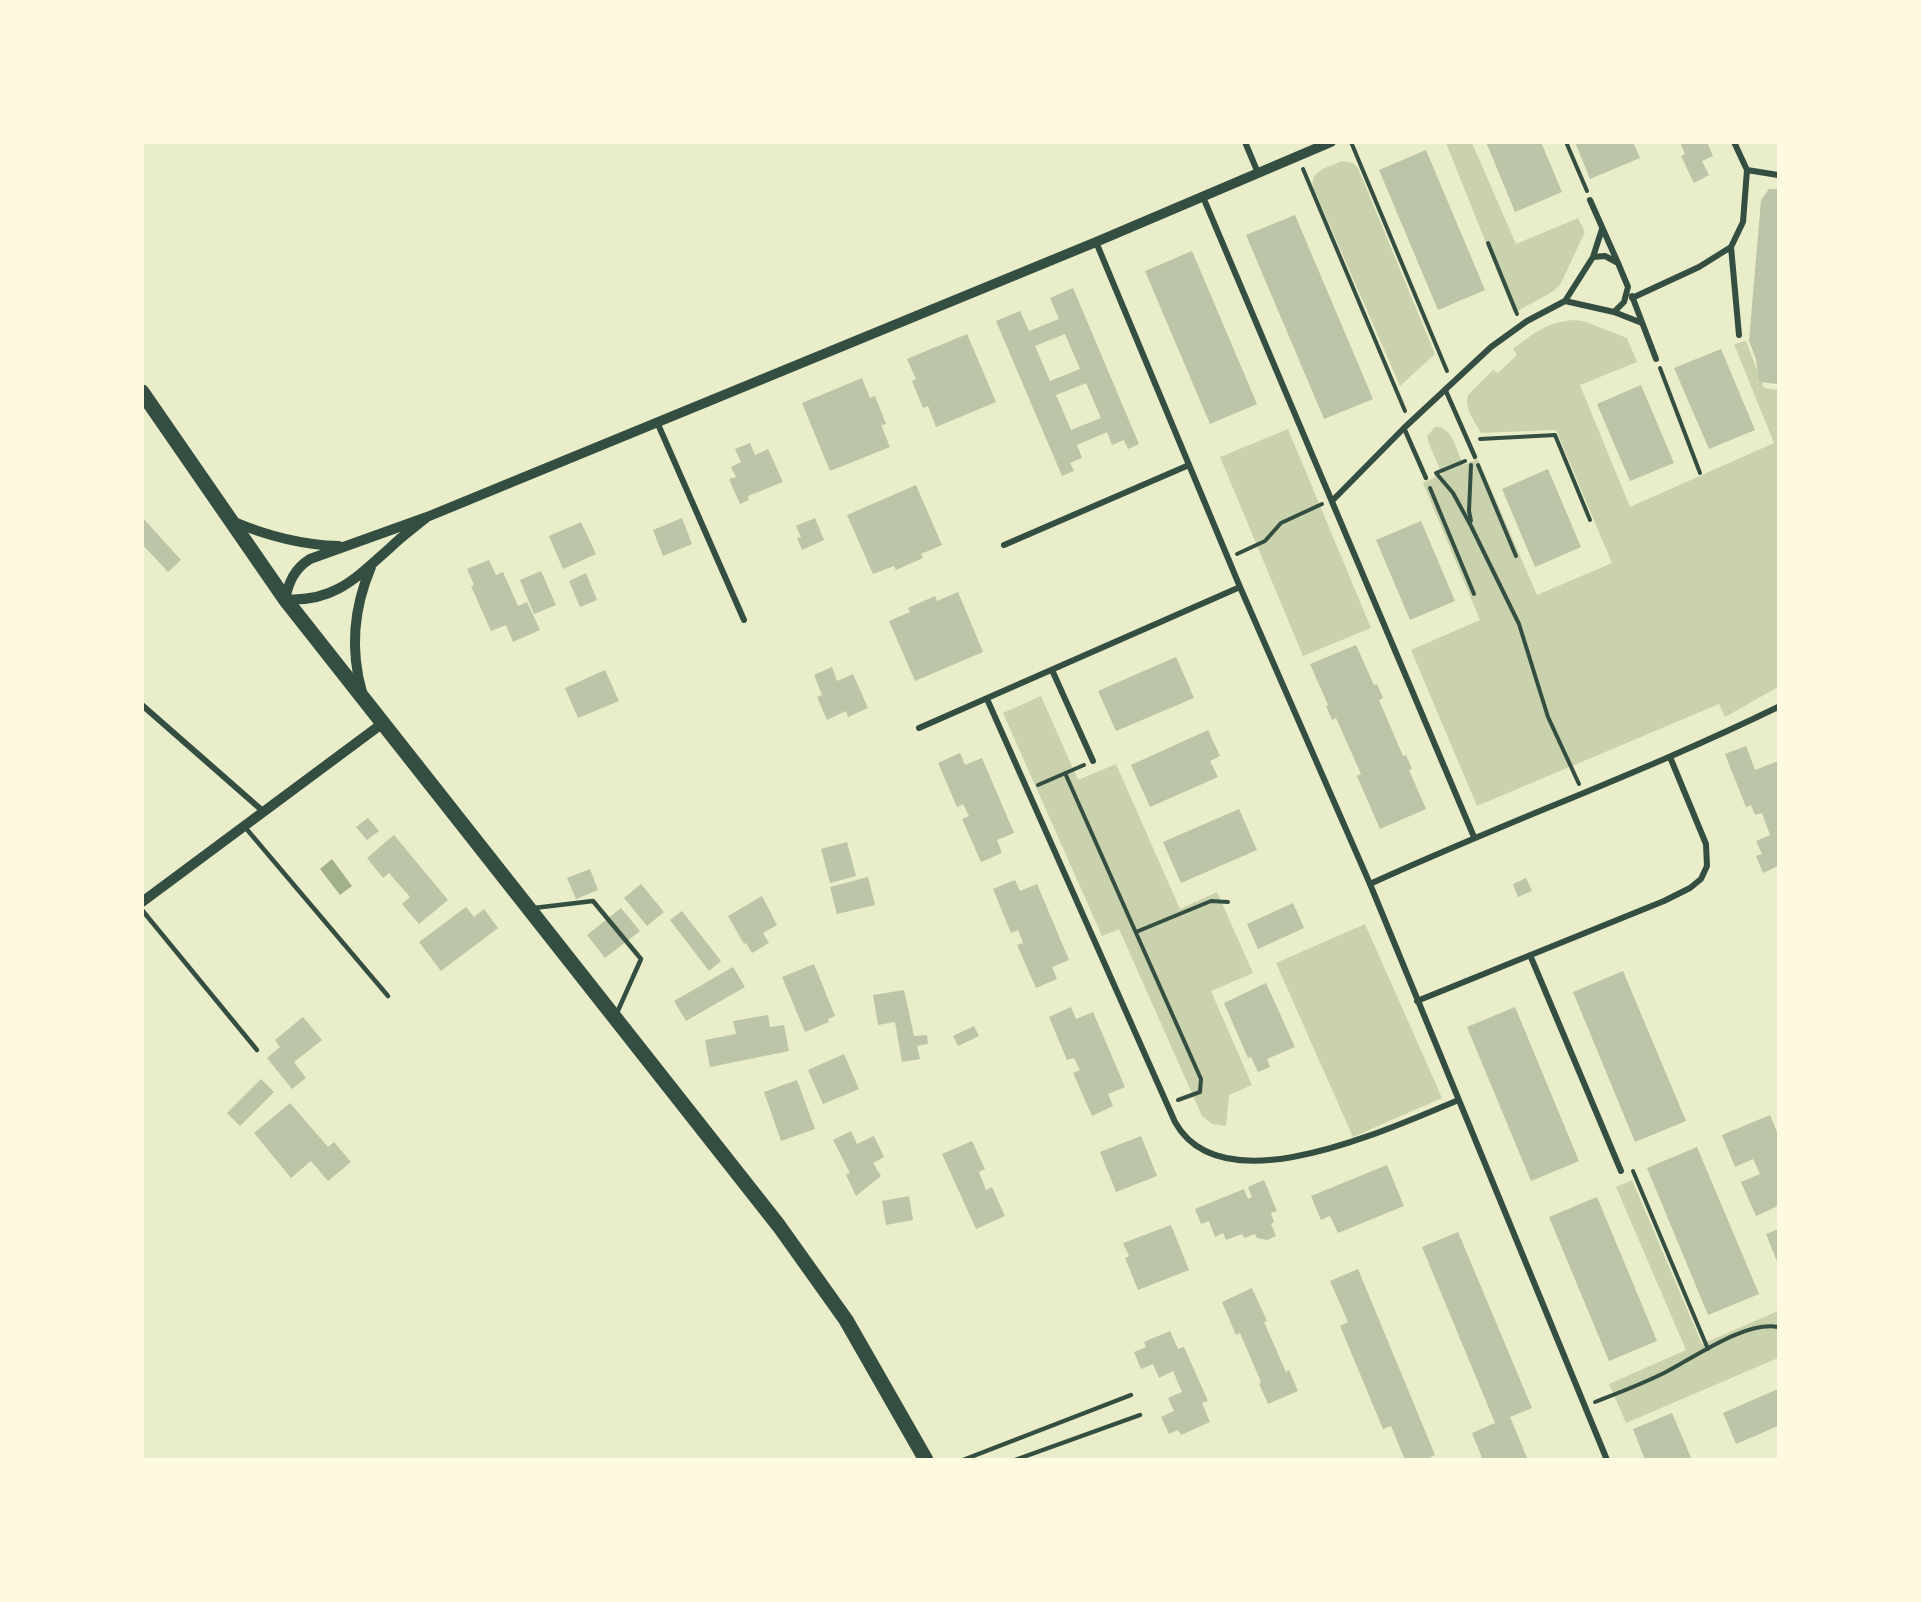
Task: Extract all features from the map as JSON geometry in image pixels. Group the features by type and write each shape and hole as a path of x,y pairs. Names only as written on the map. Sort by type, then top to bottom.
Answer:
{"main road":[{"path":"142,392 285,599 779,1226 846,1320 926,1460"}],"street":[{"path":"1245,142 1258,173"},
{"path":"427,517 352,582 325,595 301,600 285,599 291,579 302,564 427,517 1096,242 1330,142"},
{"path":"1734,142 1747,170 1743,222 1731,247 1739,335"},
{"path":"1747,170 1779,175"},
{"path":"1203,197 1474,837"},
{"path":"1590,200 1656,359"},
{"path":"1332,501 1410,422 1497,342 1521,324 1566,301 1593,257 1603,228"},
{"path":"1096,242 1240,587 1370,884 1607,1460"},
{"path":"1632,298 1699,267 1731,247"},
{"path":"1593,257 1605,256 1618,263"},
{"path":"1614,312 1624,302 1628,287"},
{"path":"1566,301 1614,312 1642,323"},
{"path":"657,421 744,620"},
{"path":"1004,545 1189,465"},
{"path":"229,520 259,532 289,540 324,546 345,546"},
{"path":"364,699 356,665 355,633 364,584 371,567"},
{"path":"919,728 1240,587"},
{"path":"1052,670 1092,761"},
{"path":"987,699 1168,1105 1182,1132 1201,1149 1229,1158 1254,1160 1287,1158 1361,1140 1460,1100"},
{"path":"142,705 264,812"},
{"path":"1370,884 1474,837 1670,757 1779,708"},
{"path":"142,902 383,723"},
{"path":"1418,1001 1664,901 1690,888 1701,879 1707,866 1706,843 1670,757"},
{"path":"1530,955 1621,1171"}],"lane":[{"path":"1445,389 1475,457"},
{"path":"1404,428 1426,478"},
{"path":"244,826 388,996"},
{"path":"529,909 593,901 641,959 615,1018"},
{"path":"142,910 257,1050"},
{"path":"963,1460 1131,1395"},
{"path":"1015,1460 1140,1415"}],"path":[{"path":"1351,142 1452,383"},
{"path":"1566,142 1590,200"},
{"path":"1298,156 1410,422"},
{"path":"1488,243 1521,324"},
{"path":"1656,359 1701,473"},
{"path":"1467,440 1555,435 1590,520"},
{"path":"1475,457 1516,556"},
{"path":"1472,526 1469,511 1471,459 1426,478 1474,594"},
{"path":"1436,473 1454,493 1519,624 1548,717 1583,793"},
{"path":"1228,558 1265,541 1281,523 1310,508 1332,501"},
{"path":"1027,790 1092,761"},
{"path":"1065,773 1201,1079 1200,1092 1168,1105"},
{"path":"1136,933 1211,901 1228,902"},
{"path":"1621,1171 1631,1167 1708,1349"},
{"path":"1585,1407 1664,1373 1708,1349 1755,1328 1779,1327"}],"shaded area":[{"path":"1446,143 1472,143 1516,244 1578,218 1585,232 1560,285 1552,292 1514,313"},
{"path":"1342,161 1353,163 1358,168 1435,354 1400,386 1313,187 1317,173"},
{"path":"1573,320 1583,321 1627,338 1637,362 1580,385 1630,507 1774,443 1734,344 1746,341 1764,388 1778,390 1778,687 1725,717 1719,704 1477,806 1411,650 1480,620 1423,483 1442,474 1427,436 1435,427 1441,428 1450,435 1463,465 1478,459 1537,595 1612,563 1556,430 1481,433 1471,415 1467,400 1468,395 1493,370 1498,373 1517,355 1513,349 1548,326"},
{"path":"1288,429 1371,628 1303,656 1220,457"},
{"path":"1041,696 1078,780 1116,764 1180,909 1217,892 1253,973 1211,991 1252,1085 1229,1095 1226,1126 1212,1124 1202,1116 1119,929 1102,936 1003,713"},
{"path":"332,859 352,886 340,895 320,869"},
{"path":"1365,924 1442,1098 1353,1137 1276,963"},
{"path":"1632,1180 1702,1344 1778,1311 1778,1358 1626,1423 1609,1384 1686,1350 1616,1187"}],"building":[{"path":"1486,142 1541,142 1562,192 1515,212"},
{"path":"1575,142 1633,142 1640,158 1590,179"},
{"path":"1680,142 1707,142 1713,156 1702,161 1709,175 1694,183 1681,156 1685,154"},
{"path":"1426,150 1485,290 1438,310 1379,170"},
{"path":"1769,189 1778,189 1778,384 1759,382 1756,359 1749,341 1761,200"},
{"path":"1295,215 1373,399 1324,419 1246,235"},
{"path":"1192,251 1257,404 1210,424 1145,271"},
{"path":"1073,288 1139,444 1128,449 1124,440 1112,445 1107,432 1077,445 1082,458 1070,463 1074,471 1062,476 996,321 1020,311 1029,331 1059,319 1050,298","holes":["1065,334 1080,369 1050,381 1035,346","1086,383 1101,418 1071,430 1056,395"]},
{"path":"967,334 996,402 936,427 928,406 923,408 912,381 916,379 907,359"},
{"path":"1721,349 1755,430 1709,449 1674,368"},
{"path":"862,378 870,398 875,396 886,424 881,425 890,447 830,471 802,403"},
{"path":"1641,385 1674,463 1630,481 1597,404"},
{"path":"750,443 755,455 768,449 783,482 748,496 749,500 740,504 729,479 736,477 731,467 741,462 735,449"},
{"path":"1548,469 1581,547 1535,567 1502,489"},
{"path":"916,485 942,545 921,554 923,558 896,570 894,566 873,574 847,515"},
{"path":"142,517 181,560 168,572 142,544"},
{"path":"682,518 692,544 663,556 653,530"},
{"path":"815,518 824,540 802,550 797,538 801,537 796,526"},
{"path":"1421,521 1455,601 1410,620 1376,540"},
{"path":"581,522 596,554 563,569 549,536"},
{"path":"489,560 496,575 503,572 518,606 527,602 540,630 513,642 506,625 491,631 471,586 474,585 467,569"},
{"path":"541,571 556,605 534,614 520,580"},
{"path":"586,573 597,600 580,607 569,581"},
{"path":"958,592 983,652 915,681 889,621 910,612 908,608 935,596 937,601"},
{"path":"1356,645 1374,685 1377,684 1383,698 1379,700 1403,756 1406,755 1412,769 1409,770 1426,809 1380,829 1357,776 1361,774 1336,718 1332,720 1310,664"},
{"path":"1176,657 1194,698 1116,731 1098,691"},
{"path":"832,667 837,681 853,674 868,708 848,717 846,711 827,720 817,697 822,695 814,675"},
{"path":"605,670 619,701 578,718 565,688"},
{"path":"1208,730 1220,756 1210,761 1218,777 1150,807 1131,765"},
{"path":"1746,746 1755,770 1778,761 1778,866 1763,873 1756,856 1762,854 1756,841 1770,835 1762,813 1755,815 1751,805 1746,807 1725,754"},
{"path":"960,753 965,765 982,758 1014,833 997,840 1002,853 981,862 962,819 969,816 963,804 957,807 938,763"},
{"path":"1239,809 1257,850 1181,883 1163,842"},
{"path":"368,818 379,831 367,840 356,827"},
{"path":"394,835 448,900 419,924 402,904 410,897 389,873 383,878 367,858"},
{"path":"847,842 856,876 830,883 821,849"},
{"path":"590,869 598,890 576,899 567,878"},
{"path":"868,877 875,905 837,914 830,887"},
{"path":"1526,878 1532,891 1518,897 1513,884"},
{"path":"1015,880 1020,891 1037,884 1069,960 1052,967 1057,979 1036,988 1017,945 1023,943 1018,930 1011,933 993,889"},
{"path":"641,884 664,912 647,926 624,898"},
{"path":"762,896 777,925 763,933 769,943 752,953 746,943 744,944 728,916"},
{"path":"1293,903 1304,928 1258,949 1247,924"},
{"path":"466,907 474,917 484,909 498,928 441,971 419,942"},
{"path":"621,908 640,931 605,958 587,935"},
{"path":"682,911 721,961 709,971 670,920"},
{"path":"814,964 835,1016 828,1019 829,1022 805,1032 782,977"},
{"path":"733,967 745,987 686,1021 674,1001"},
{"path":"1623,971 1686,1121 1635,1142 1573,992"},
{"path":"1266,983 1295,1047 1267,1059 1270,1067 1258,1072 1251,1057 1248,1058 1224,1003"},
{"path":"904,990 914,1036 927,1035 928,1044 917,1046 920,1059 902,1062 895,1022 878,1025 873,995"},
{"path":"1071,1007 1076,1019 1093,1012 1125,1087 1108,1094 1113,1106 1092,1116 1073,1073 1080,1070 1074,1058 1067,1060 1049,1017"},
{"path":"1515,1007 1579,1161 1531,1181 1467,1027"},
{"path":"768,1015 770,1027 784,1025 789,1051 710,1067 705,1040 736,1034 733,1021"},
{"path":"303,1017 322,1040 294,1062 306,1078 292,1089 267,1058 280,1047 275,1040"},
{"path":"974,1026 979,1036 958,1046 953,1036"},
{"path":"844,1054 859,1089 823,1104 808,1070"},
{"path":"261,1079 274,1092 240,1126 227,1113"},
{"path":"797,1080 815,1129 781,1141 764,1092"},
{"path":"290,1103 328,1147 334,1142 351,1162 328,1181 311,1161 291,1178 254,1133"},
{"path":"1770,1115 1778,1131 1778,1206 1756,1216 1741,1182 1760,1174 1753,1159 1735,1167 1722,1135"},
{"path":"851,1131 857,1144 874,1136 884,1157 873,1163 881,1176 856,1196 846,1175 850,1173 833,1140"},
{"path":"1141,1136 1157,1176 1116,1192 1100,1152"},
{"path":"972,1141 985,1169 979,1172 986,1190 992,1187 1005,1216 976,1229 942,1154"},
{"path":"1697,1147 1759,1294 1708,1315 1647,1168"},
{"path":"1387,1165 1404,1206 1338,1233 1330,1216 1321,1220 1311,1196"},
{"path":"1264,1180 1277,1211 1271,1213 1274,1222 1271,1224 1276,1236 1267,1240 1257,1238 1255,1234 1244,1238 1242,1234 1226,1240 1223,1233 1215,1237 1209,1221 1201,1224 1195,1209 1244,1189 1248,1199 1252,1197 1248,1187"},
{"path":"909,1196 913,1220 886,1225 882,1201"},
{"path":"1597,1197 1657,1341 1609,1361 1549,1217"},
{"path":"1171,1225 1189,1270 1138,1290 1125,1258 1129,1256 1123,1243"},
{"path":"1778,1229 1778,1264 1766,1234"},
{"path":"1458,1232 1532,1408 1510,1417 1528,1460 1483,1460 1472,1433 1495,1423 1422,1247"},
{"path":"1358,1269 1435,1455 1425,1460 1405,1460 1391,1426 1383,1429 1340,1326 1348,1322 1330,1281"},
{"path":"1252,1288 1286,1372 1289,1370 1298,1391 1268,1404 1240,1333 1236,1335 1222,1302"},
{"path":"1170,1331 1178,1349 1184,1347 1208,1401 1202,1403 1210,1422 1181,1435 1178,1430 1169,1434 1161,1417 1174,1411 1168,1398 1182,1392 1173,1371 1159,1378 1153,1364 1141,1369 1134,1352 1146,1347 1144,1342"},
{"path":"1778,1389 1778,1426 1736,1444 1723,1413"},
{"path":"1672,1413 1692,1460 1645,1460 1633,1429"}]}
